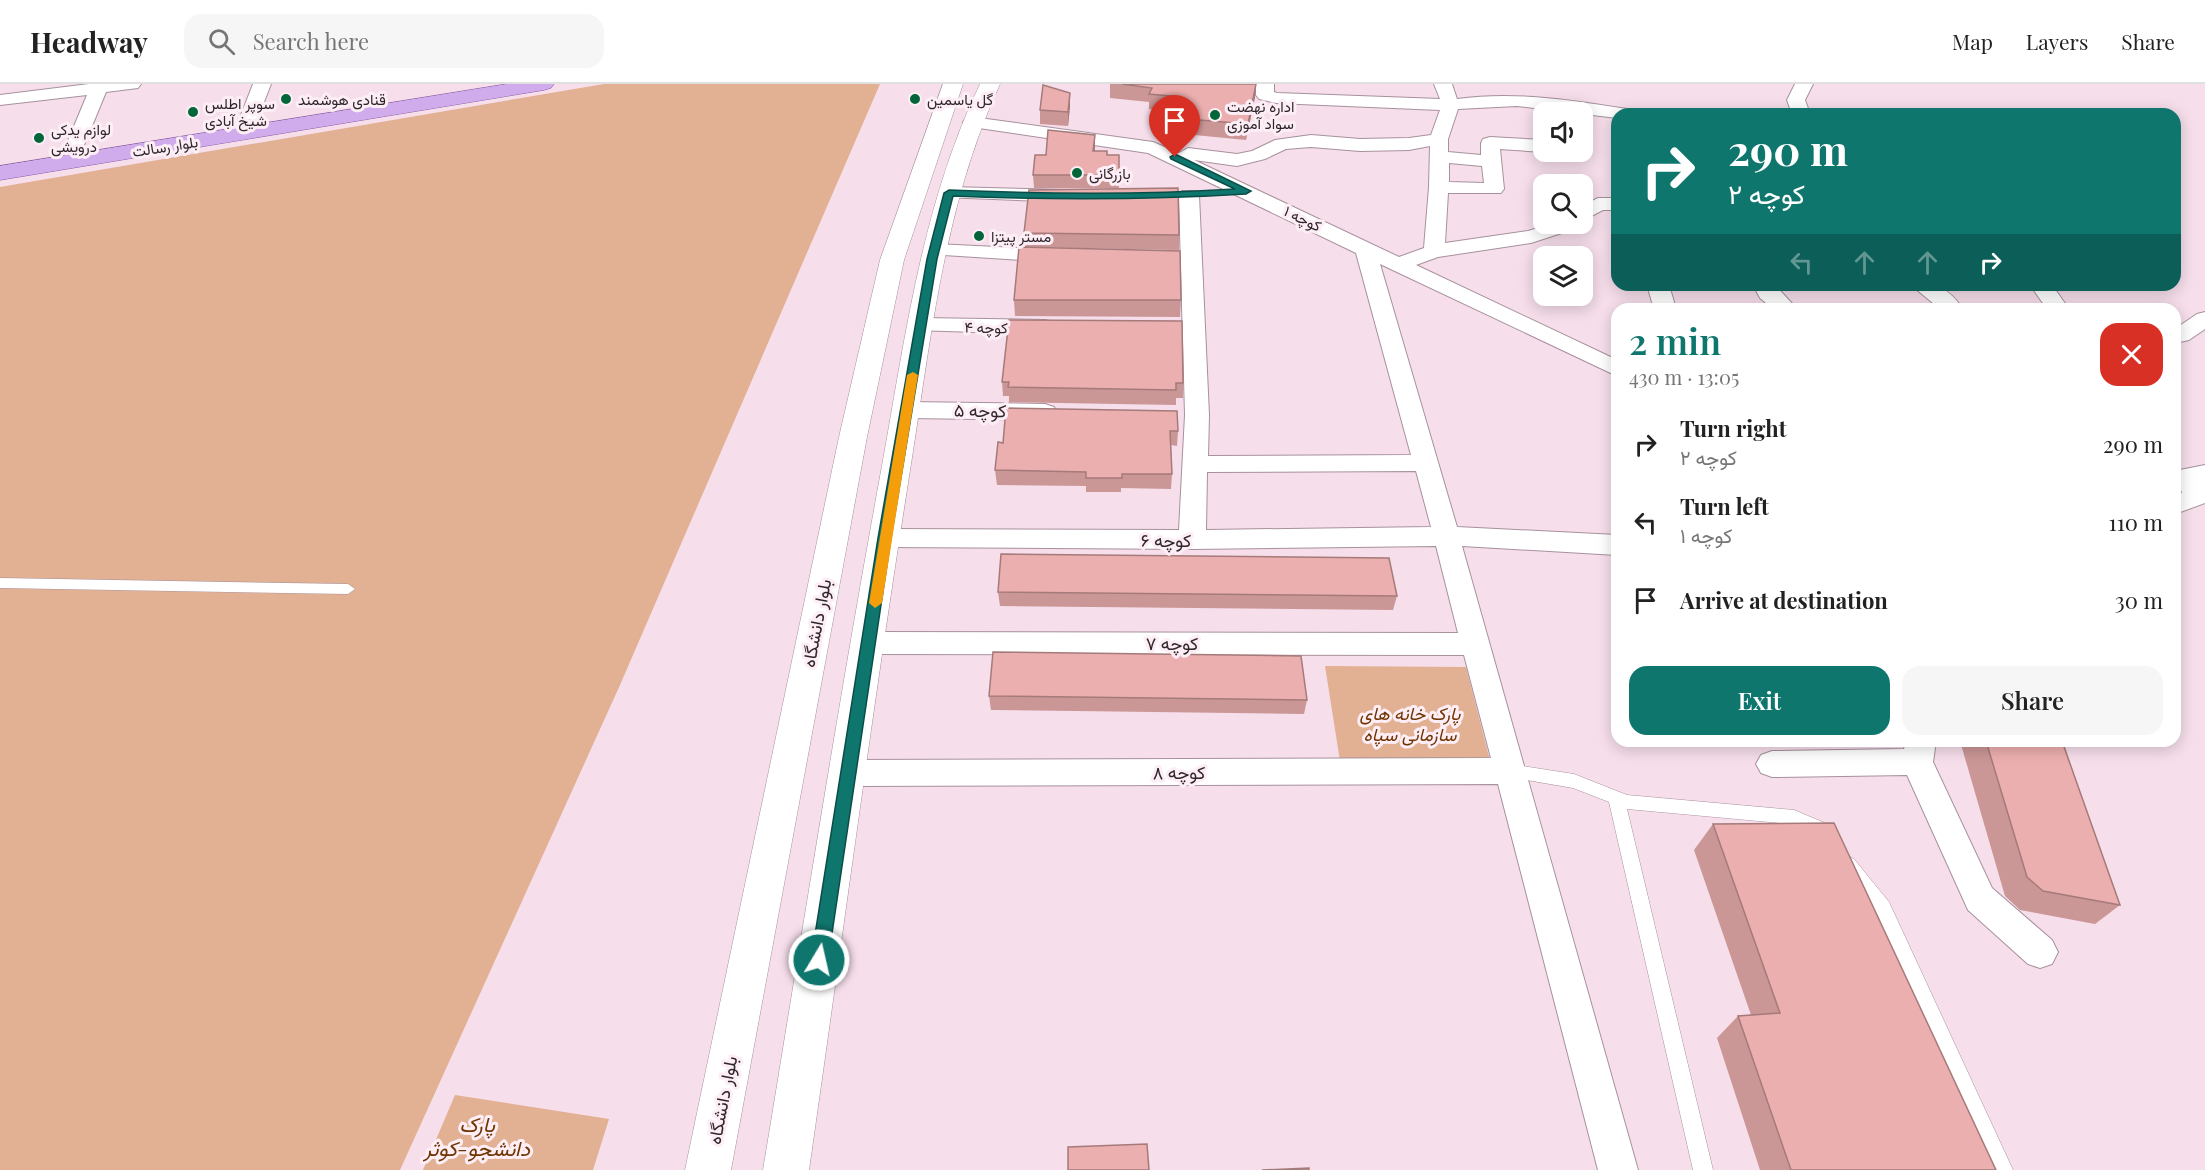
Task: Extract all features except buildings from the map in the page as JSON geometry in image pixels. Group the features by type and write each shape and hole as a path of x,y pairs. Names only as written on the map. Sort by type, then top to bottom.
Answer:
{"main road":[{"name":"بلوار رسالت","path":"0,155 444,84"},
{"name":"بلوار رسالت","path":"0,173 544,84"},
{"name":"بلوار دانشگاه","path":"708,1170 859,408 892,260 954,84"},
{"path":"786,1170 870,643 884,538 935,250 949,193 972,122 990,84"},
{"path":"859,408 907,410"}],"street":[{"path":"0,100 72,88 132,84"},
{"path":"250,115 262,84"},
{"path":"1434,251 1439,187 1439,148 1451,105 1443,84"},
{"path":"1799,108 1796,100 1804,84"},
{"path":"76,142 99,88"},
{"path":"1265,89 1276,98 1451,105 1469,102 1538,103 1611,112"},
{"path":"1265,89 1282,144"},
{"name":"کوچه ۱","path":"972,122 1153,147 1611,366"},
{"path":"1153,147 1204,158 1237,160 1258,155 1282,144 1311,141 1360,145 1409,144 1439,148 1491,161"},
{"path":"1439,187 1494,189 1490,142 1533,145"},
{"path":"1166,195 1246,191"},
{"path":"949,193 1086,196"},
{"path":"1190,195 1194,326 1185,415 1194,464 1192,540"},
{"path":"1593,207 1598,204 1611,204"},
{"path":"1400,264 1434,251 1541,234"},
{"path":"1365,248 1447,538 1618,1170"},
{"path":"935,250 1078,256"},
{"path":"1170,259 1193,259"},
{"path":"1767,291 1779,303"},
{"path":"1931,291 1947,303"},
{"path":"2181,335 2205,319"},
{"name":"کوچه ۴","path":"921,325 1067,327"},
{"path":"1171,327 1194,326"},
{"name":"کوچه ۵","path":"907,410 1068,412"},
{"path":"1194,464 1425,463"},
{"path":"2181,503 2196,497 2194,476"},
{"name":"کوچه ۶","path":"884,538 1192,540 1470,536 1611,545"},
{"name":"کوچه ۷","path":"870,643 1474,644"},
{"path":"1772,764 1919,751 1980,899 2040,952"},
{"name":"کوچه ۸","path":"849,773 1509,771"}],"lane":[{"path":"0,583 348,589"},
{"path":"1509,771 1574,781 1627,802"},
{"path":"1703,1170 1617,801 1794,817 1819,828 1884,908 2003,1170"}],"green space":[{"path":"604,84 880,84 620,685 400,1170 0,1170 0,187"},
{"name":"پارک خانه های سازمانی سپاه","path":"1325,666 1466,667 1495,780 1343,780"},
{"name":"پارک دانشجو-کوثر","path":"455,1095 609,1119 593,1170 423,1170"}],"slow traffic":[{"path":"875,603 884,538 913,375"}],"place":[{"name":"قنادی هوشمند","path":"286,99"},
{"name":"گل یاسمین","path":"915,99"},
{"name":"سوپر اطلس شیخ آبادی","path":"193,112"},
{"name":"اداره نهضت سواد آموزی","path":"1215,115"},
{"name":"لوازم یدکی درویشی","path":"39,138"},
{"name":"بازرگانی","path":"1077,173"},
{"name":"مستر پیتزا","path":"979,236"}],"route":[{"path":"819,960 870,643 884,538 932,259 949,193 1017,196 1190,195 1246,191 1175,157"}]}
